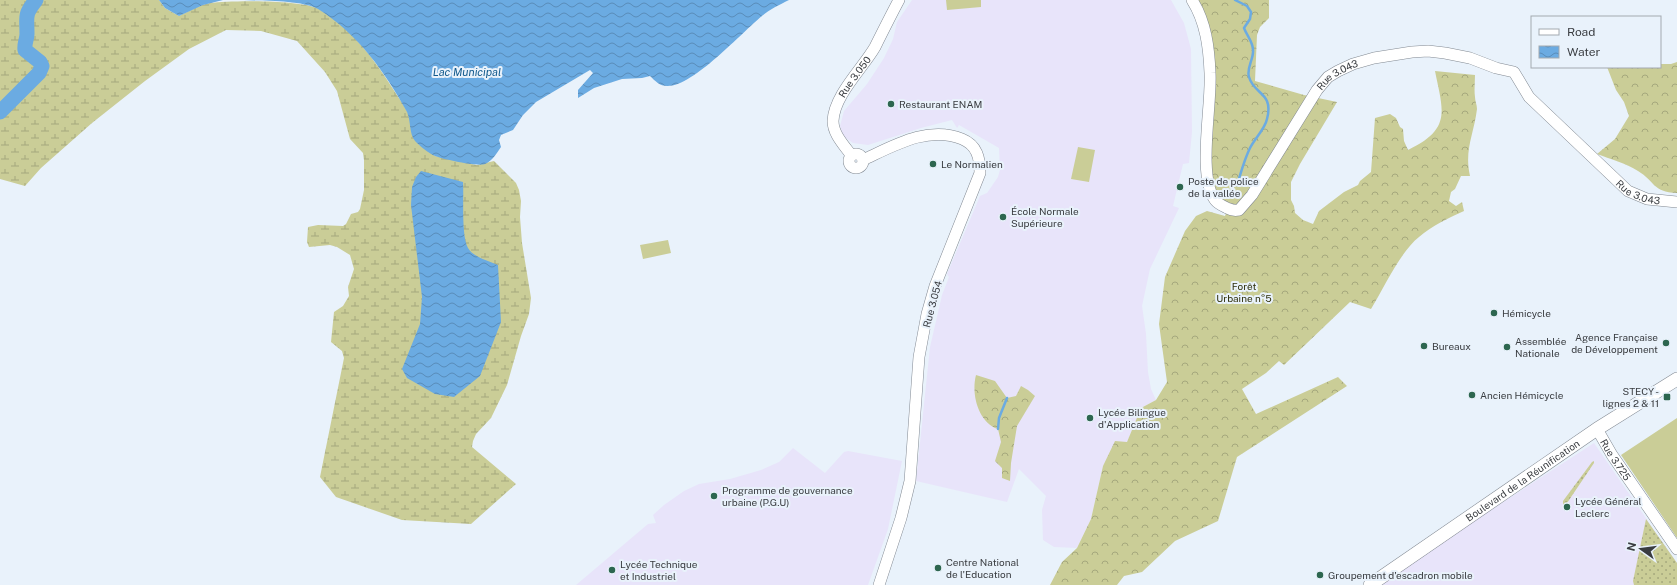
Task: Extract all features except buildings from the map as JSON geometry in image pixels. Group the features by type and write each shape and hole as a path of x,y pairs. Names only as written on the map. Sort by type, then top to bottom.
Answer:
{"main road":[{"name":"Boulevard de la Réunification","path":"1370,585 1597,429 1677,379"}],"street":[{"name":"Rue 3.050","path":"851,156 836,134 833,122 835,110 839,100 874,47 898,0"},
{"name":"Rue 3.043","path":"1192,0 1198,9 1204,24 1209,48 1210,75 1206,165 1208,183 1216,201 1232,210 1239,210 1252,196 1317,90 1328,77 1348,67 1374,58 1428,51 1470,58 1496,68 1514,72 1529,97 1628,191 1647,200 1677,202"},
{"name":"Rue 3.054","path":"851,156 849,159 849,164 856,168 860,167 863,160 908,140 932,134 940,134 952,135 967,141 977,151 980,160 980,173 935,286 927,314 919,357 910,480 901,518 879,585"},
{"name":"Rue 3.725","path":"1597,429 1612,455 1677,549"}],"shaded area":[{"path":"912,0 1171,0 1184,23 1191,49 1192,132 1189,163 1183,164 1173,206 1179,208 1150,269 1142,306 1146,334 1148,372 1151,389 1156,400 1141,408 1127,442 1103,466 1091,519 1077,548 1054,547 1043,540 1042,510 1046,496 1019,469 1007,502 916,481 930,347 942,295 949,277 947,274 980,196 987,193 998,177 1000,170 999,148 959,125 957,128 952,120 868,145 853,143 843,136 840,126 844,111 867,84 884,58 893,39 897,22"},
{"name":"Lycée Général Leclerc","path":"1594,443 1677,563 1677,585 1376,585"},
{"path":"793,448 825,473 844,452 848,451 902,461 888,529 868,585 576,585 648,524 656,523 653,515 684,491 699,484 730,479 761,470 779,462"}],"green space":[{"path":"0,0 159,0 165,8 179,16 202,5 220,2 281,2 308,5 317,8 341,25 370,56 407,111 411,121 414,139 435,156 477,165 494,161 516,183 519,190 521,201 520,217 522,243 531,298 529,314 507,385 491,418 476,434 472,447 516,484 471,524 402,520 336,497 320,477 344,358 342,351 331,342 334,312 343,306 349,296 348,287 354,269 350,255 337,247 330,245 309,247 307,242 308,227 318,225 343,226 346,224 351,214 358,212 364,190 364,160 363,153 350,139 337,91 325,72 297,41 261,31 226,30 189,49 145,81 92,123 41,168 25,186 0,179"},
{"path":"946,0 981,0 981,7 947,10"},
{"name":"Forêt Urbaine n°5","path":"1192,0 1269,0 1269,18 1260,27 1257,35 1255,81 1304,95 1337,102 1291,182 1291,200 1295,213 1303,220 1313,224 1319,211 1344,192 1358,185 1360,181 1371,172 1375,118 1390,114 1396,118 1400,127 1403,129 1404,141 1408,150 1432,134 1438,126 1441,118 1442,108 1435,71 1475,75 1477,109 1468,158 1470,176 1461,176 1455,189 1451,192 1449,201 1456,206 1462,202 1464,211 1446,219 1424,233 1412,244 1399,261 1371,309 1350,302 1284,365 1279,361 1266,373 1242,389 1256,414 1338,377 1347,386 1237,457 1218,521 1175,541 1142,572 1124,576 1117,585 1050,585 1062,562 1077,548 1091,519 1103,466 1115,441 1127,442 1141,408 1156,400 1167,382 1159,324 1165,277 1185,231 1196,216 1207,211 1225,216 1228,208 1211,190 1208,49"},
{"path":"1677,62 1677,193 1663,191 1633,168 1597,154 1615,139 1629,116 1607,68 1661,68 1661,64 1671,64"},
{"path":"1078,147 1095,150 1089,182 1071,179"},
{"path":"668,240 671,253 643,259 640,245"},
{"path":"976,375 995,381 1007,398 1016,396 1021,386 1035,396 1017,426 1011,463 1010,481 1002,478 1002,468 995,461 1001,442 998,429 985,420 975,399"},
{"path":"1677,418 1677,538 1621,455"},
{"path":"1594,461 1565,506 1563,506 1563,501"},
{"path":"1646,519 1677,563 1677,585 1634,585 1633,581"}],"water":[{"path":"159,0 223,0 203,5 179,16 165,8"},
{"name":"Lac Municipal","path":"244,0 789,0 765,14 703,69 678,84 667,86 662,85 650,76 622,79 594,88 578,98 578,90 593,73 590,70 536,102 523,115 513,130 501,135 499,140 501,147 490,161 481,165 435,156 415,141 412,135 407,112 380,68 346,30 318,9 302,4"},
{"path":"421,171 463,182 464,235 468,248 477,256 498,265 501,322 480,376 454,397 435,394 407,378 402,369 420,324 422,297 411,205 412,187 416,177"}],"waterway":[{"path":"0,112 39,73 42,66 40,62 25,50 27,16 36,0"},
{"path":"1235,0 1247,6 1251,12 1250,19 1244,28 1253,47 1248,74 1251,83 1266,99 1268,104 1267,119 1252,144 1244,162 1237,185"},
{"path":"998,429 999,418 1007,398"}],"place":[{"name":"Restaurant ENAM","path":"891,104"},
{"name":"Le Normalien","path":"933,164"},
{"name":"Poste de police de la vallée","path":"1180,187"},
{"name":"École Normale Supérieure","path":"1003,217"},
{"name":"Hémicycle","path":"1494,313"},
{"name":"Agence Française de Développement","path":"1666,343"},
{"name":"Bureaux","path":"1424,346"},
{"name":"Assemblée Nationale","path":"1507,347"},
{"name":"Ancien Hémicycle","path":"1472,395"},
{"name":"STECY - lignes 2 & 11","path":"1667,397"},
{"name":"Lycée Bilingue d'Application","path":"1090,418"},
{"name":"Programme de gouvernance urbaine (P.G.U)","path":"714,496"},
{"name":"Lycée Général Leclerc","path":"1567,507"},
{"name":"Centre National de l'Education","path":"938,568"},
{"name":"Lycée Technique et Industriel","path":"612,570"},
{"name":"Groupement d'escadron mobile","path":"1320,575"}]}
